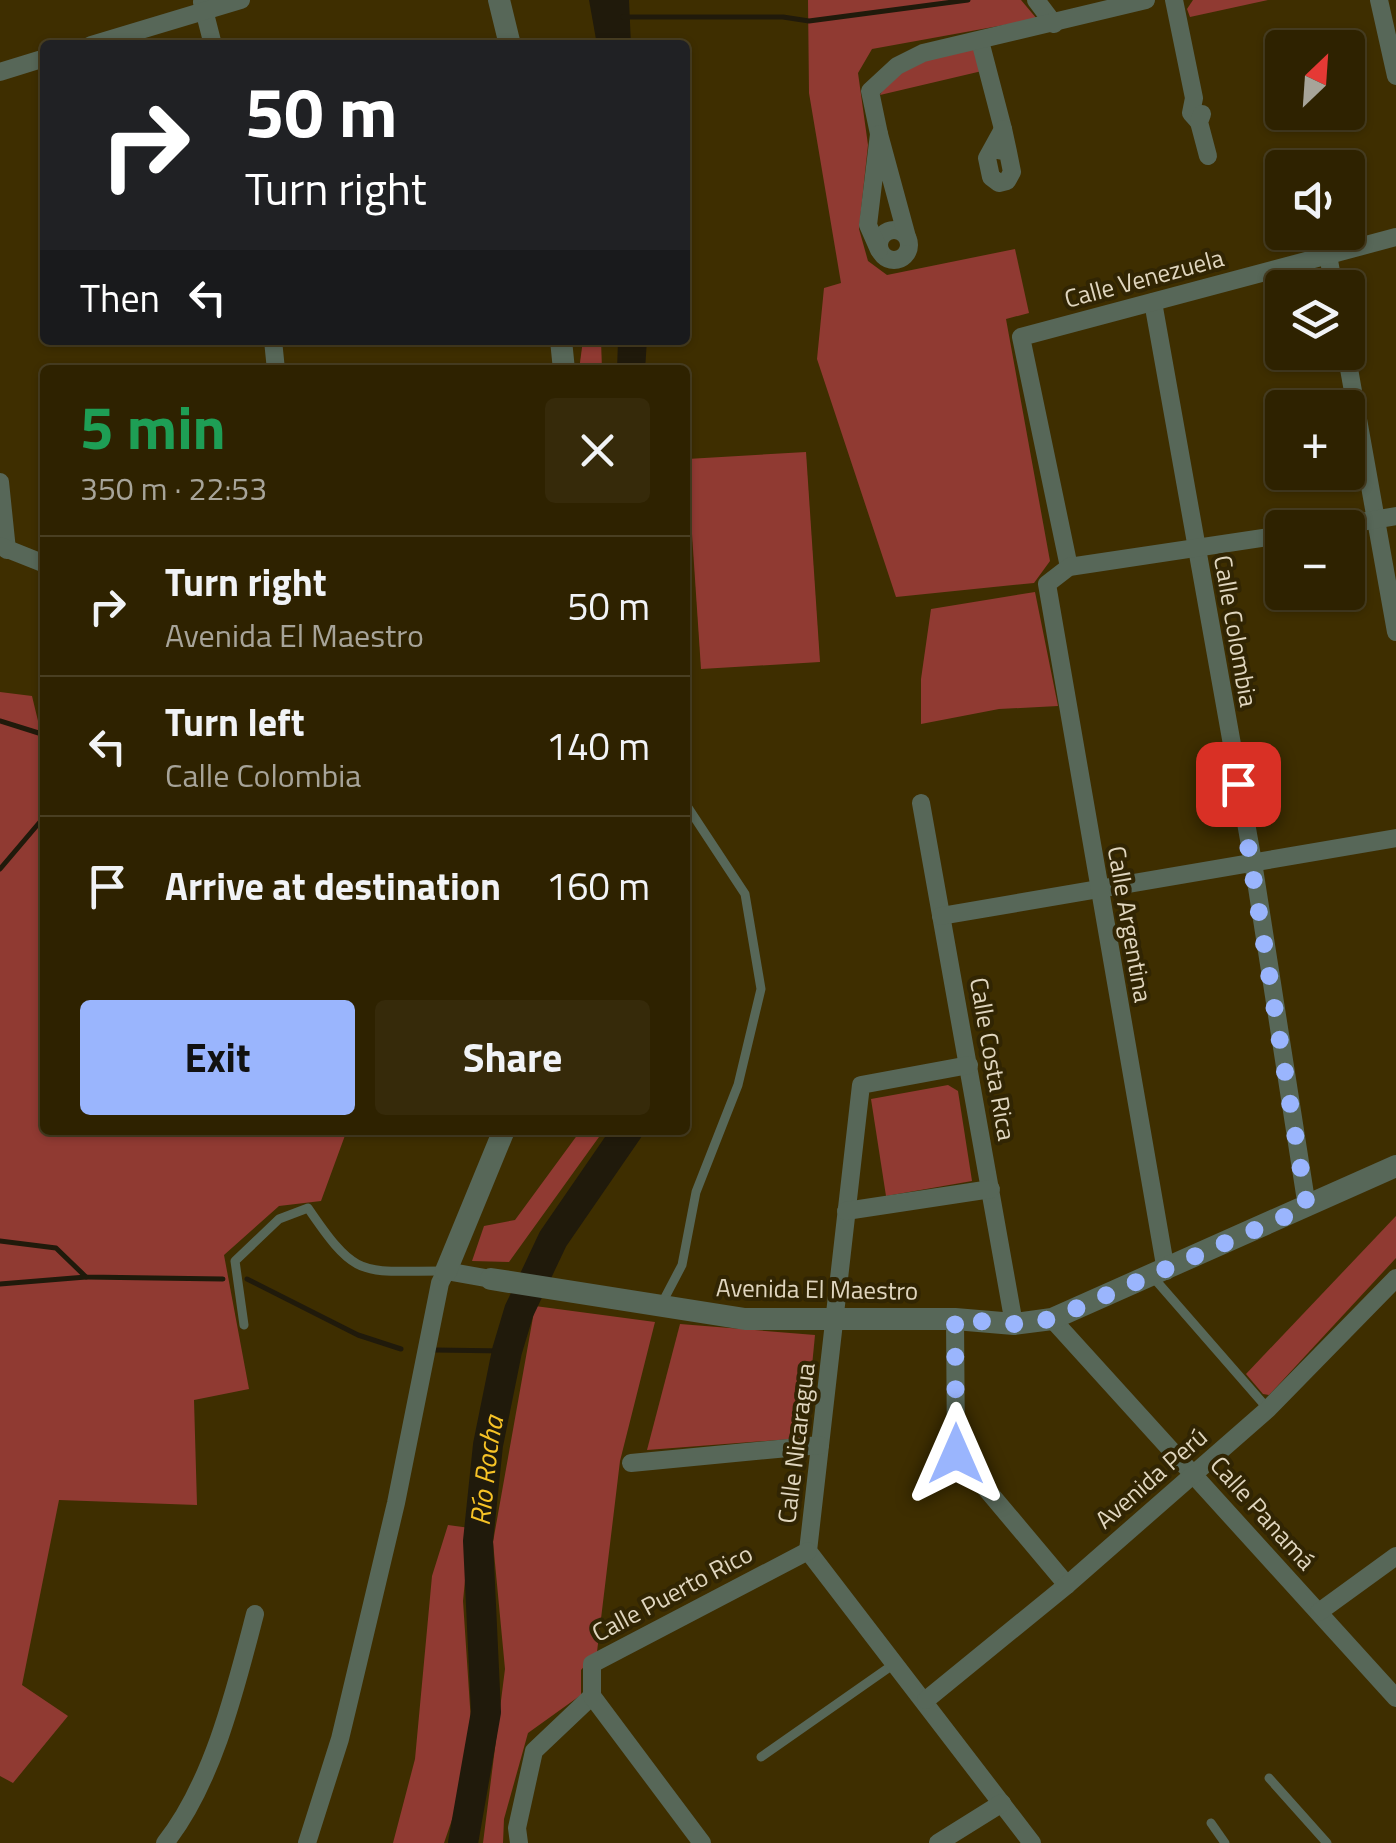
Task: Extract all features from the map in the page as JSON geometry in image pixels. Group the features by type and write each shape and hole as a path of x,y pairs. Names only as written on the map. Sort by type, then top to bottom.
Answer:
{"street":[{"path":"105,40 203,6 242,0"},
{"path":"499,0 509,40"},
{"path":"1036,0 1054,24"},
{"path":"879,134 868,225 886,258 901,260 908,252 907,237 870,91 897,66 923,53 1146,0"},
{"path":"1174,0 1194,98 1192,113 1199,122 1208,156"},
{"path":"1379,0 1396,76"},
{"path":"203,6 212,40"},
{"path":"980,41 1002,129 1000,151"},
{"path":"0,72 40,60"},
{"name":"Calle Venezuela","path":"1070,567 1022,336 1396,237"},
{"path":"1328,255 1331,270"},
{"name":"Calle Colombia","path":"1153,302 1253,862 1307,1207"},
{"path":"1350,370 1386,517 1396,632"},
{"path":"0,482 3,548 40,562"},
{"path":"1070,567 1265,538"},
{"name":"Calle Argentina","path":"1070,567 1047,584 1159,1274"},
{"name":"Calle Costa Rica","path":"921,803 1014,1324"},
{"path":"942,916 1396,838"},
{"name":"Calle Nicaragua","path":"969,1066 861,1085 838,1318 808,1551 1032,1843"},
{"path":"307,1843 340,1738 446,1271 502,1135"},
{"name":"Avenida El Maestro","path":"446,1271 745,1320 955,1319 1014,1324 1052,1319 1396,1166"},
{"path":"846,1211 991,1189"},
{"name":"Avenida Perú","path":"926,1700 1067,1585 1268,1409 1396,1278"},
{"path":"955,1319 956,1454 1067,1585"},
{"name":"Calle Panamá","path":"1052,1319 1396,1698"},
{"path":"631,1463 820,1445"},
{"name":"Calle Puerto Rico","path":"592,1696 592,1664 808,1551"},
{"path":"1319,1612 1396,1556"},
{"path":"165,1843 194,1792 231,1707 255,1614"},
{"path":"520,1843 516,1828 534,1751 592,1696 702,1843"},
{"path":"938,1843 1002,1803"}],"lane":[{"path":"660,1307 682,1266 696,1192 738,1085 761,989 745,894 690,811"},
{"path":"244,1325 236,1262 280,1219 308,1208 340,1255 370,1271 446,1271"},
{"path":"1159,1274 1268,1409"},
{"path":"762,1757 896,1662"},
{"path":"1269,1778 1327,1843"},
{"path":"1211,1823 1225,1843"}],"shaded area":[{"path":"589,0 629,0 631,40 596,40"},
{"path":"808,0 1021,0 1037,19 872,49 858,73 868,145 859,229 868,261 887,275 1015,249 1029,313 1006,319 1050,561 1034,583 896,597 817,359 824,288 841,283 809,93"},
{"path":"1193,0 1268,0 1190,17 1187,9"},
{"path":"974,49 982,71 880,95 896,74 920,61"},
{"path":"582,345 601,345 602,365 580,365"},
{"path":"618,345 647,345 645,365 617,365"},
{"path":"806,452 820,662 701,669 690,459"},
{"path":"1035,592 1058,706 999,709 921,724 921,679 931,609"},
{"path":"0,692 32,696 40,729 40,1135 345,1135 321,1201 279,1206 224,1255 249,1389 194,1400 197,1505 59,1500 22,1685 68,1716 13,1783 0,1776"},
{"path":"948,1085 958,1091 972,1181 886,1196 871,1099"},
{"path":"577,1135 600,1135 509,1262 472,1261 484,1226 515,1220"},
{"path":"1396,1216 1396,1258 1269,1395 1263,1394 1246,1374"},
{"path":"535,1306 655,1322 620,1461 597,1652 581,1670 581,1695 528,1733 504,1819 503,1843 483,1843 505,1669 493,1542"},
{"path":"680,1324 815,1335 805,1438 647,1450"},
{"path":"448,1525 470,1528 463,1601 471,1722 456,1808 444,1843 393,1843 415,1759 432,1576"}],"waterway":[{"path":"623,17 783,17 809,21 968,0"},
{"path":"0,721 40,733"},
{"path":"0,869 40,822"},
{"name":"Río Rocha","path":"463,1843 486,1712 478,1541 488,1445 507,1351 519,1311 553,1239 625,1135"},
{"path":"0,1241 56,1248 86,1277 223,1279"},
{"path":"0,1284 86,1277"},
{"path":"247,1279 358,1335 401,1349"},
{"path":"434,1350 507,1351"}],"route":[{"path":"956,1454 955,1319 1014,1324 1052,1319 1307,1207 1238,784"}]}
